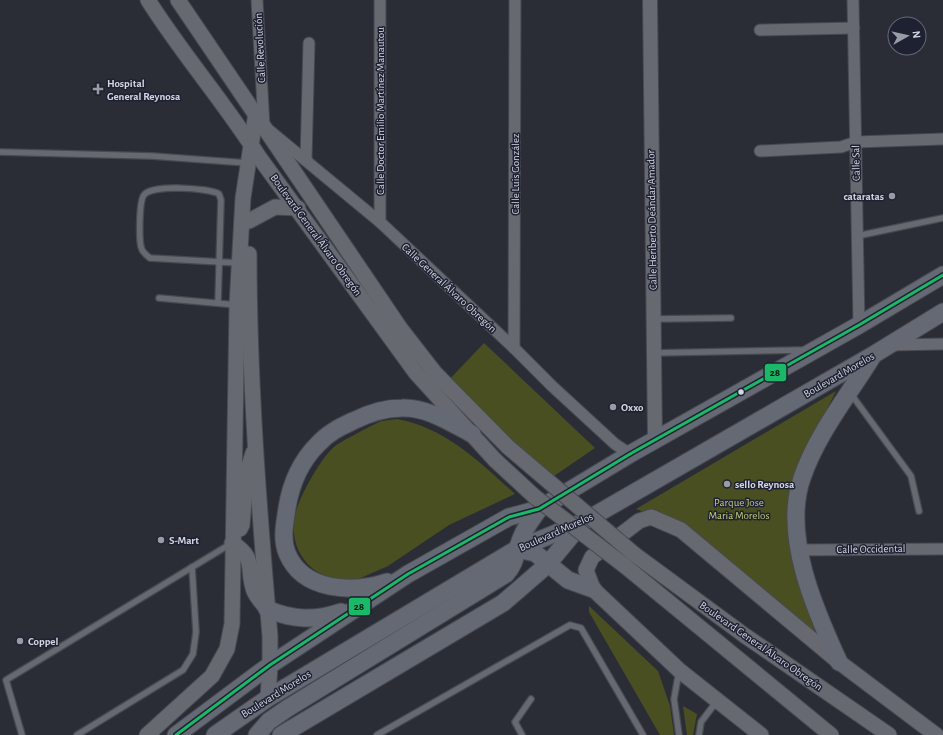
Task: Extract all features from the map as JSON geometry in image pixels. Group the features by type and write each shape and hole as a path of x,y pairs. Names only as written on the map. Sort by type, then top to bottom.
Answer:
{"main road":[{"path":"148,0 251,144"},
{"name":"Boulevard General Álvaro Obregón","path":"178,0 256,113 363,275 400,328 435,373 508,447 634,554 744,635 890,735"},
{"path":"244,263 249,221 253,160 251,144 256,113"},
{"path":"147,735 212,676 227,649 232,624 232,542 243,305 243,198 264,126"},
{"name":"Boulevard General Álvaro Obregón","path":"253,160 298,208 416,373 495,460 535,497 625,566 831,735"},
{"path":"249,221 275,207 298,208"},
{"path":"176,735 191,722 270,665 408,574 509,517 539,509 630,454 813,349 859,325 943,275"},
{"path":"243,305 256,445 267,609 270,665 268,698 269,728"},
{"name":"Boulevard Morelos","path":"219,734 268,698 517,549 583,522 873,355 943,312"},
{"path":"839,662 813,599 799,550 796,508 801,479 814,449 873,355"},
{"path":"408,574 367,588 354,589 335,588 303,574 293,564 287,552 285,543 285,519 292,482 306,458 318,443 336,429 364,415 382,410 403,408 429,412 472,434"},
{"path":"232,542 242,525 248,469 256,445"},
{"path":"257,735 506,574 514,566 517,549 523,534 539,509"},
{"path":"593,589 586,570 592,557 633,525 651,517 680,530 839,662 936,735"},
{"path":"281,735 503,603 547,565 583,522"},
{"path":"232,542 243,550 246,555 254,591 267,609 282,615 312,619 340,613 360,606"},
{"path":"517,549 535,553 547,565 568,580 593,589 680,671 761,735"},
{"path":"191,722 219,734"}],"street":[{"name":"Calle Revolución","path":"258,0 264,126"},
{"name":"Calle Doctor Emilio Martínez Manautou","path":"380,0 380,222"},
{"name":"Calle Luis González","path":"514,348 515,0"},
{"name":"Calle Heriberto Deándar Amador","path":"650,0 655,440"},
{"name":"Calle Sal","path":"853,0 859,325"},
{"path":"760,30 854,28"},
{"path":"306,160 309,43"},
{"name":"Calle Revolución","path":"256,113 262,95"},
{"name":"Calle General Álvaro Obregón","path":"264,126 380,222 615,444 630,454"},
{"path":"760,151 841,147 856,142 943,139"},
{"path":"890,345 943,344"},
{"name":"Calle Occidental","path":"799,550 943,549"}],"lane":[{"path":"0,152 253,160"},
{"path":"218,303 220,263 221,200 219,194 213,190 179,188 150,190 144,195 140,205 141,246 144,253 150,258 220,263 244,263"},
{"path":"857,236 943,218"},
{"path":"159,298 243,305"},
{"path":"653,319 731,318"},
{"path":"653,353 813,349"},
{"path":"850,392 911,476 919,511"},
{"path":"0,684 232,542"},
{"path":"77,735 183,670 193,654 196,632 192,567"},
{"path":"377,735 570,625 581,628 643,735"},
{"path":"679,735 674,699 680,671"},
{"path":"6,680 22,735"},
{"path":"522,735 515,722 531,699"},
{"path":"699,735 701,722 717,701"}],"green space":[{"path":"484,343 595,448 551,478 447,382"},
{"name":"Parque Jose Maria Morelos","path":"836,391 801,462 790,539 793,561 816,627 812,635 653,515 636,509"},
{"path":"397,419 414,423 446,438 475,458 515,494 449,525 388,566 347,584 324,576 307,563 300,553 295,541 295,513 303,493 315,471 334,447 382,421"},
{"path":"589,606 658,671 670,706 674,735 660,735 589,612"},
{"path":"683,706 697,714 693,735 687,735"}],"transit line":[{"name":"28","path":"176,735 270,665 408,574 509,517 539,509 630,454 859,325 943,275"}],"place":[{"name":"Hospital General Reynosa","path":"98,89"},
{"name":"cataratas","path":"892,196"},
{"name":"Oxxo","path":"613,407"},
{"name":"sello Reynosa","path":"727,484"},
{"name":"S-Mart","path":"161,540"},
{"name":"Coppel","path":"20,641"}]}
